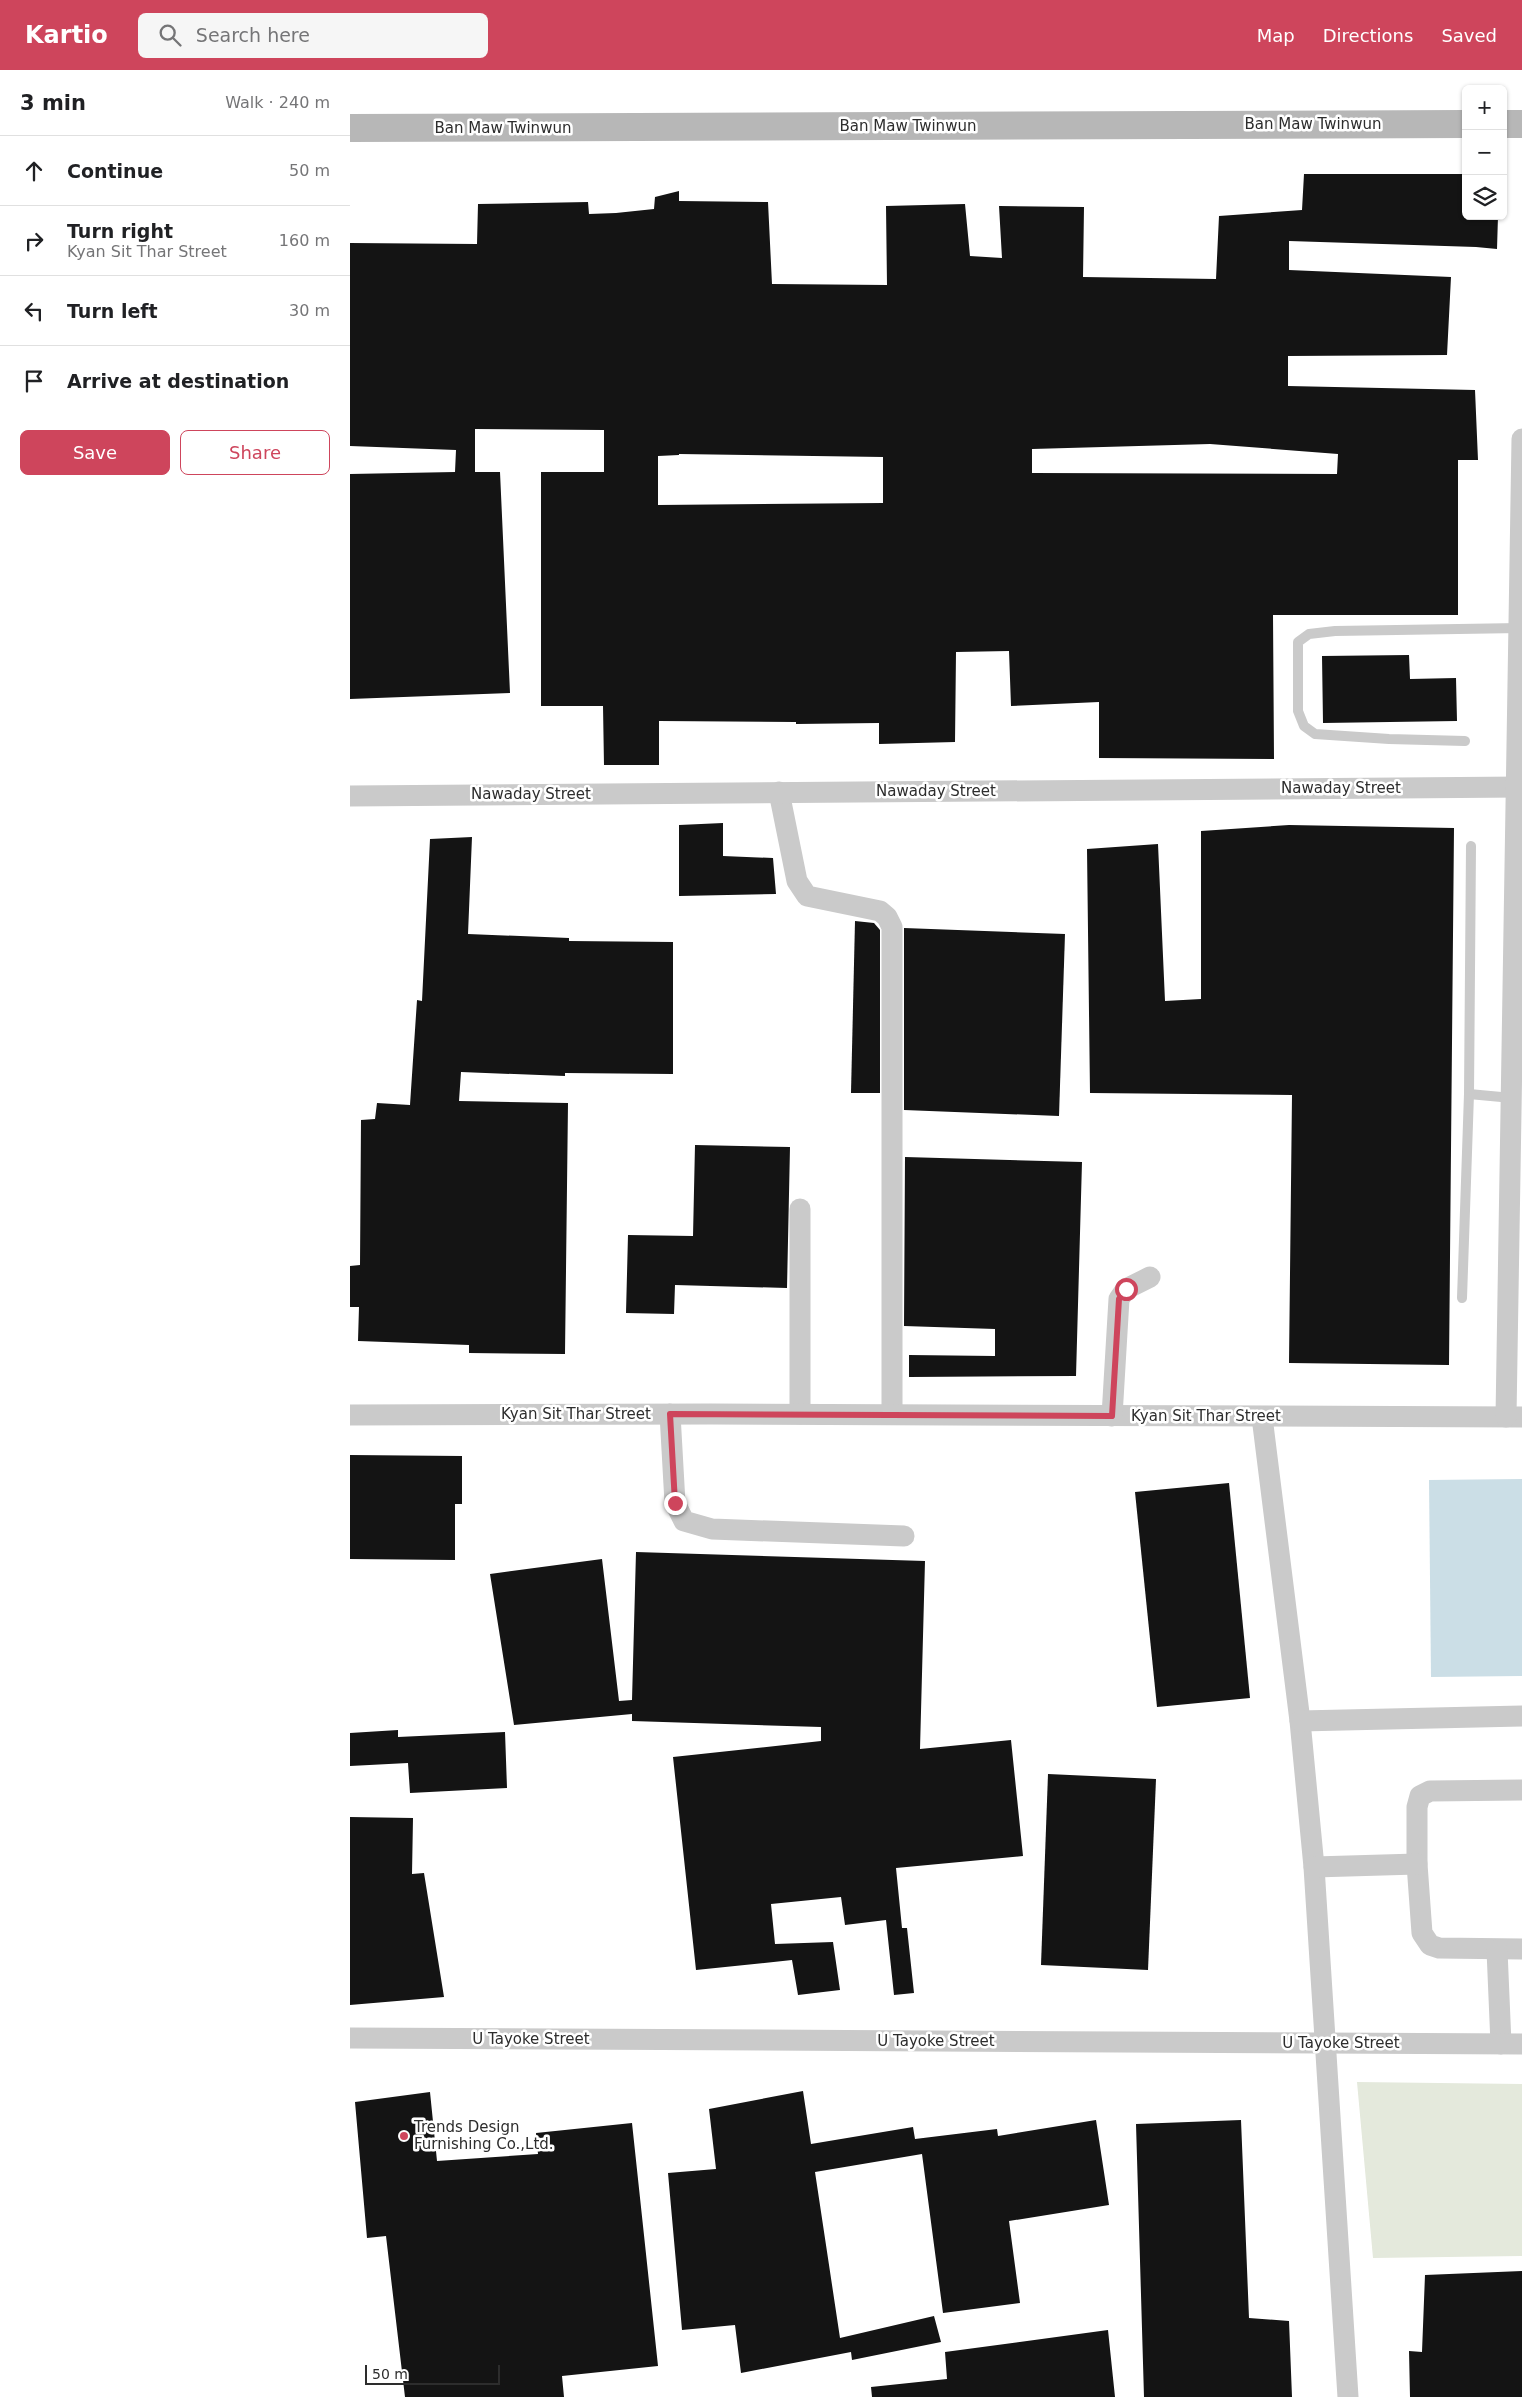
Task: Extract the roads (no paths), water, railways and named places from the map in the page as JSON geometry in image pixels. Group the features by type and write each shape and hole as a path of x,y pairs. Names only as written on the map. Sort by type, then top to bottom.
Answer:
{"street":[{"name":"Ban Maw Twinwun","path":"350,128 1462,124"},
{"path":"1507,124 1522,124"},
{"path":"1514,1417 1516,1224 1512,1098 1518,1034 1522,439"},
{"name":"Nawaday Street","path":"350,796 1520,787"},
{"path":"779,792 797,881 807,896 880,911 887,917 892,926 892,1414"},
{"path":"800,1209 800,1414"},
{"path":"1112,1416 1119,1299 1126,1289 1150,1276"},
{"path":"670,1414 675,1503 684,1520 712,1529 904,1536"},
{"name":"Kyan Sit Thar Street","path":"350,1415 892,1414 1514,1417"},
{"path":"1262,1417 1300,1721 1314,1867 1348,2397"},
{"path":"1300,1721 1522,1716"},
{"path":"1522,1790 1430,1791 1420,1796 1417,1807 1417,1864 1422,1933 1430,1945 1440,1948 1522,1949"},
{"path":"1314,1867 1417,1864"},
{"path":"1497,1950 1512,2044"},
{"name":"U Tayoke Street","path":"350,2038 1512,2044"}],"lane":[{"path":"1465,741 1389,740 1315,734 1304,726 1298,711 1298,642 1309,634 1335,631 1520,628"},
{"path":"1462,1298 1469,1094 1471,846"},
{"path":"1469,1094 1512,1098"}],"place":[{"name":"Trends Design Furnishing Co.,Ltd.","path":"404,2136"}]}
